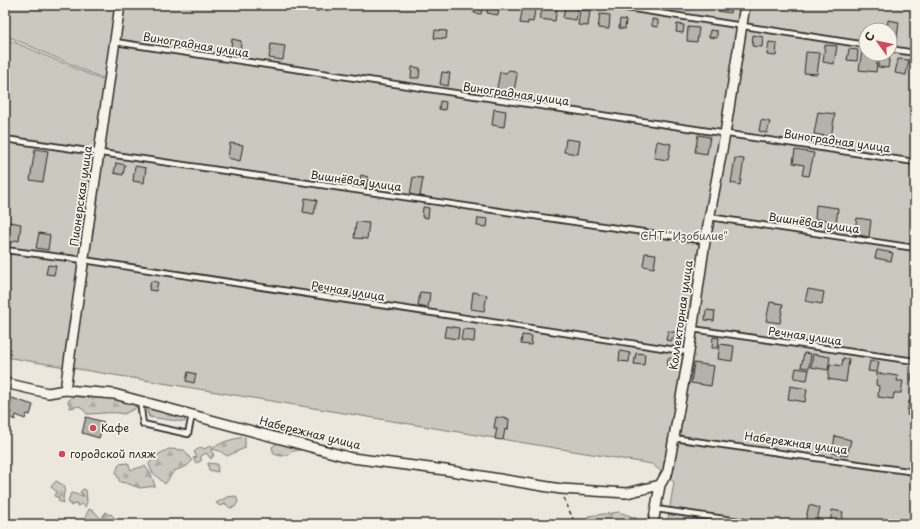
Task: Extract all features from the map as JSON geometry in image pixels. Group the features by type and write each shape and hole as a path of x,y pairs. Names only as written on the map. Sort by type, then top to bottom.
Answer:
{"street":[{"name":"Пионерская улица","path":"65,390 120,5"},
{"name":"Коллекторная улица","path":"653,524 660,485 668,470 689,352 704,241 725,134 745,5"},
{"name":"Набережная улица","path":"5,384 48,393 65,390 114,394 352,458 445,470 561,489 627,493 660,485"}],"lane":[{"path":"608,5 858,44"},
{"name":"Виноградная улица","path":"115,42 915,162"},
{"path":"898,50 915,52"},
{"name":"Вишнёвая улица","path":"5,139 704,241"},
{"name":"Вишнёвая улица","path":"709,217 915,248"},
{"name":"Речная улица","path":"5,250 84,260 689,352"},
{"name":"Речная улица","path":"692,329 915,361"},
{"path":"140,401 143,424 188,434 192,415"},
{"name":"Набережная улица","path":"673,438 915,472"},
{"path":"656,509 759,524"}],"path":[{"path":"561,489 575,524"}],"green space":[{"path":"5,5 116,5 104,79 5,35"},
{"name":"СНТ \"Изобилие\"","path":"124,5 915,5 915,524 667,524 674,482 652,464 5,357 5,38 111,84"},
{"path":"74,396 113,397 135,403 136,408 124,414 87,414 80,406 70,408 68,401"},
{"path":"145,406 184,416 185,422 149,417"},
{"path":"245,437 245,448 227,456 220,451 212,449 224,442"},
{"path":"279,442 304,448 293,451 289,455 281,456 274,454 272,447"},
{"path":"212,445 211,451 214,455 211,459 206,453 201,456 201,461 196,463 193,458 197,457 194,452 201,447 204,449"},
{"path":"169,449 184,450 192,461 187,466 174,471 165,484 152,472 149,464 155,456"},
{"path":"128,463 131,470 145,466 151,474 155,486 140,488 120,482 116,473 119,464"},
{"path":"208,463 217,464 218,472 209,470"},
{"path":"56,481 65,486 63,499 64,503 58,501 59,498 54,496 57,492 51,487"},
{"path":"83,489 86,490 87,502 85,507 82,504 77,506 77,503 71,506 68,501 71,493 83,496 80,492"},
{"path":"236,496 238,502 235,507 230,508 226,504 220,506 216,503 227,497"},
{"path":"89,509 95,512 101,519 106,512 108,515 111,514 119,523 126,522 127,524 99,524 93,521 92,524 87,524 85,518"},
{"path":"619,512 636,518 640,524 585,524 588,516"}],"building":[{"path":"308,5 320,5 319,11 308,10"},
{"path":"433,5 448,5 447,8"},
{"path":"475,5 483,5 481,14 474,13"},
{"path":"488,5 500,5 498,15 487,13"},
{"path":"523,5 536,5 533,22 528,21 528,24 520,23"},
{"path":"543,5 557,7 555,21 540,19"},
{"path":"719,5 731,5 730,13 717,11"},
{"path":"565,7 578,9 576,20 563,18"},
{"path":"580,10 590,11 588,26 578,25"},
{"path":"600,14 610,15 609,29 598,28"},
{"path":"620,19 626,20 625,29 619,28"},
{"path":"652,19 658,20 658,27 652,26"},
{"path":"888,20 899,22 898,30 898,22 888,22"},
{"path":"677,24 684,25 683,33 676,32"},
{"path":"688,27 699,28 697,42 687,41"},
{"path":"435,30 447,31 446,39 434,38"},
{"path":"710,30 717,31 717,38 709,37"},
{"path":"753,35 763,37 762,47 752,46"},
{"path":"232,39 241,41 240,56 230,55"},
{"path":"769,42 777,43 776,56 767,55"},
{"path":"271,44 285,46 283,60 269,58"},
{"path":"825,45 837,46 834,64 823,62"},
{"path":"849,49 858,50 857,61 847,60"},
{"path":"806,52 820,53 817,74 804,73"},
{"path":"898,59 909,60 906,75 895,73"},
{"path":"860,62 877,62 876,72 859,70"},
{"path":"879,62 889,62 888,68 878,67"},
{"path":"412,67 420,68 419,78 411,78"},
{"path":"509,70 515,71 517,75 513,96 496,93 500,72 506,73"},
{"path":"442,72 450,73 448,86 440,84"},
{"path":"440,101 446,102 445,110 439,109"},
{"path":"494,109 506,111 504,127 492,125"},
{"path":"818,112 835,114 831,137 814,134"},
{"path":"761,120 770,122 767,133 759,131"},
{"path":"698,135 710,137 707,154 695,152"},
{"path":"566,139 580,141 578,154 564,152"},
{"path":"657,141 671,144 668,160 654,158"},
{"path":"230,143 243,145 240,161 228,158"},
{"path":"35,149 48,151 43,182 30,180"},
{"path":"795,150 814,153 809,176 802,175 804,165 793,163"},
{"path":"735,158 744,159 740,185 731,183"},
{"path":"116,163 125,165 123,175 114,173"},
{"path":"135,166 146,168 144,183 133,181"},
{"path":"361,175 368,177 366,187 359,186"},
{"path":"413,177 423,178 420,196 410,195"},
{"path":"305,198 317,200 314,214 303,212"},
{"path":"816,205 838,208 835,233 825,232 827,220 815,219"},
{"path":"423,207 429,208 428,218 422,217"},
{"path":"478,218 488,219 487,227 477,226"},
{"path":"857,218 871,220 869,237 854,234"},
{"path":"10,222 21,224 19,241 15,240 14,242 10,242 10,246 5,246 5,232 7,233"},
{"path":"356,222 369,223 367,239 354,238"},
{"path":"39,233 50,235 48,250 36,248"},
{"path":"877,250 893,253 891,261 875,258"},
{"path":"645,253 656,254 654,268 643,266"},
{"path":"48,265 56,266 54,275 46,274"},
{"path":"151,281 158,282 156,291 149,290"},
{"path":"808,289 824,292 822,304 805,301"},
{"path":"420,292 430,293 428,308 418,306"},
{"path":"473,292 487,295 484,311 471,309"},
{"path":"770,302 783,304 780,323 766,321"},
{"path":"706,310 715,311 714,321 705,320"},
{"path":"446,326 459,328 458,339 444,337"},
{"path":"463,329 475,330 474,342 461,340"},
{"path":"668,331 677,333 676,338 672,338 672,341 666,340"},
{"path":"522,335 532,336 531,345 521,344"},
{"path":"713,337 719,338 718,348 712,348"},
{"path":"720,344 734,346 732,361 718,359"},
{"path":"620,351 630,353 629,362 619,361"},
{"path":"636,353 645,354 644,365 634,364"},
{"path":"804,353 811,354 809,368 801,367"},
{"path":"813,354 830,357 828,370 811,367"},
{"path":"668,358 678,359 677,367 667,366"},
{"path":"843,358 849,359 846,382 828,379 830,364 842,366"},
{"path":"870,361 879,362 877,372 868,371"},
{"path":"694,363 714,366 711,386 691,383"},
{"path":"796,368 809,370 807,380 794,378"},
{"path":"188,372 196,374 194,383 186,381"},
{"path":"877,373 898,376 897,381 903,381 901,393 894,393 893,399 878,397 879,386 876,385"},
{"path":"912,373 915,373 915,381 911,380"},
{"path":"790,386 807,389 805,402 788,399"},
{"path":"12,398 33,405 30,415 27,414 25,419 16,415 15,420 9,417 11,412 8,410"},
{"path":"909,401 915,401 915,416 907,415"},
{"name":"Кафе","path":"86,417 104,422 99,438 82,433"},
{"path":"496,417 509,419 508,430 505,429 503,440 495,439 497,428 494,428"},
{"path":"835,436 851,440 847,456 832,453"},
{"path":"809,505 820,508 816,524 805,522"},
{"path":"832,510 843,512 841,524 830,524"}],"place":[{"name":"Кафе","path":"93,428"},
{"name":"городской пляж","path":"62,454"}]}
